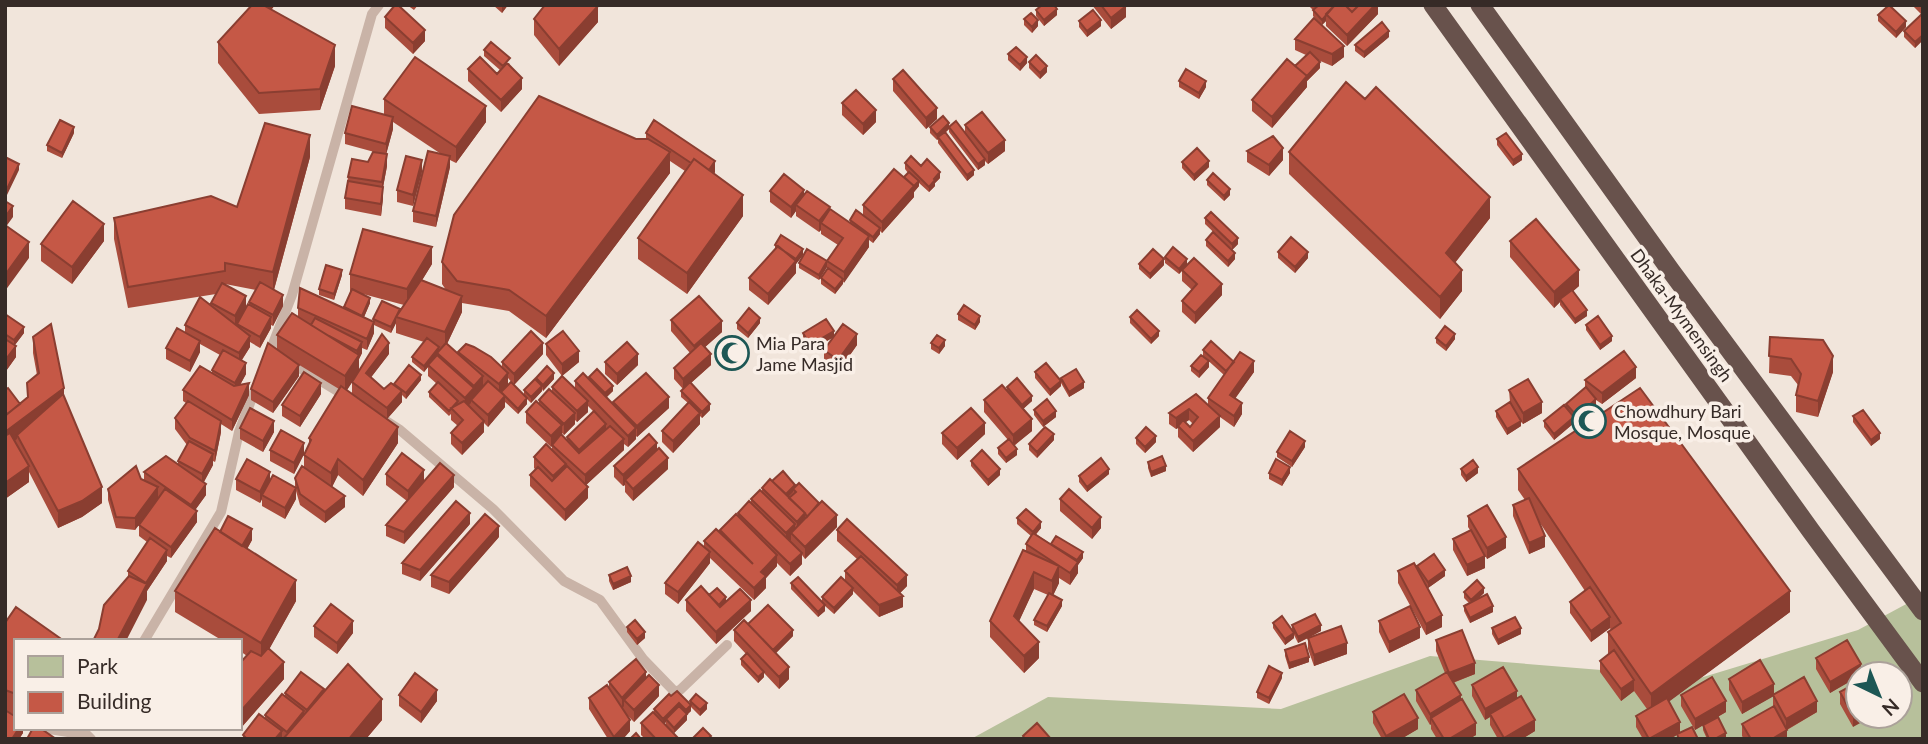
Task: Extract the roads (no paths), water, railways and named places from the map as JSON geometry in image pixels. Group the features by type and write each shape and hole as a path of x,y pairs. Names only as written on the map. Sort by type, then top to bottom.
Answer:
{"highway":[{"name":"Dhaka-Mymensingh","path":"1433,5 1923,683"},
{"name":"Dhaka-Mymensingh","path":"1480,5 1671,271 1923,611"}],"lane":[{"path":"145,639 222,512 239,432 292,295 372,14 379,5"},
{"path":"271,350 364,408"},
{"path":"376,415 400,429 493,509 564,581 600,600 643,659 676,692 727,645"},
{"path":"58,730 89,734"}],"place":[{"name":"Mia Para Jame Masjid","path":"732,353"},
{"name":"Chowdhury Bari Mosque, Mosque","path":"1589,421"}]}
